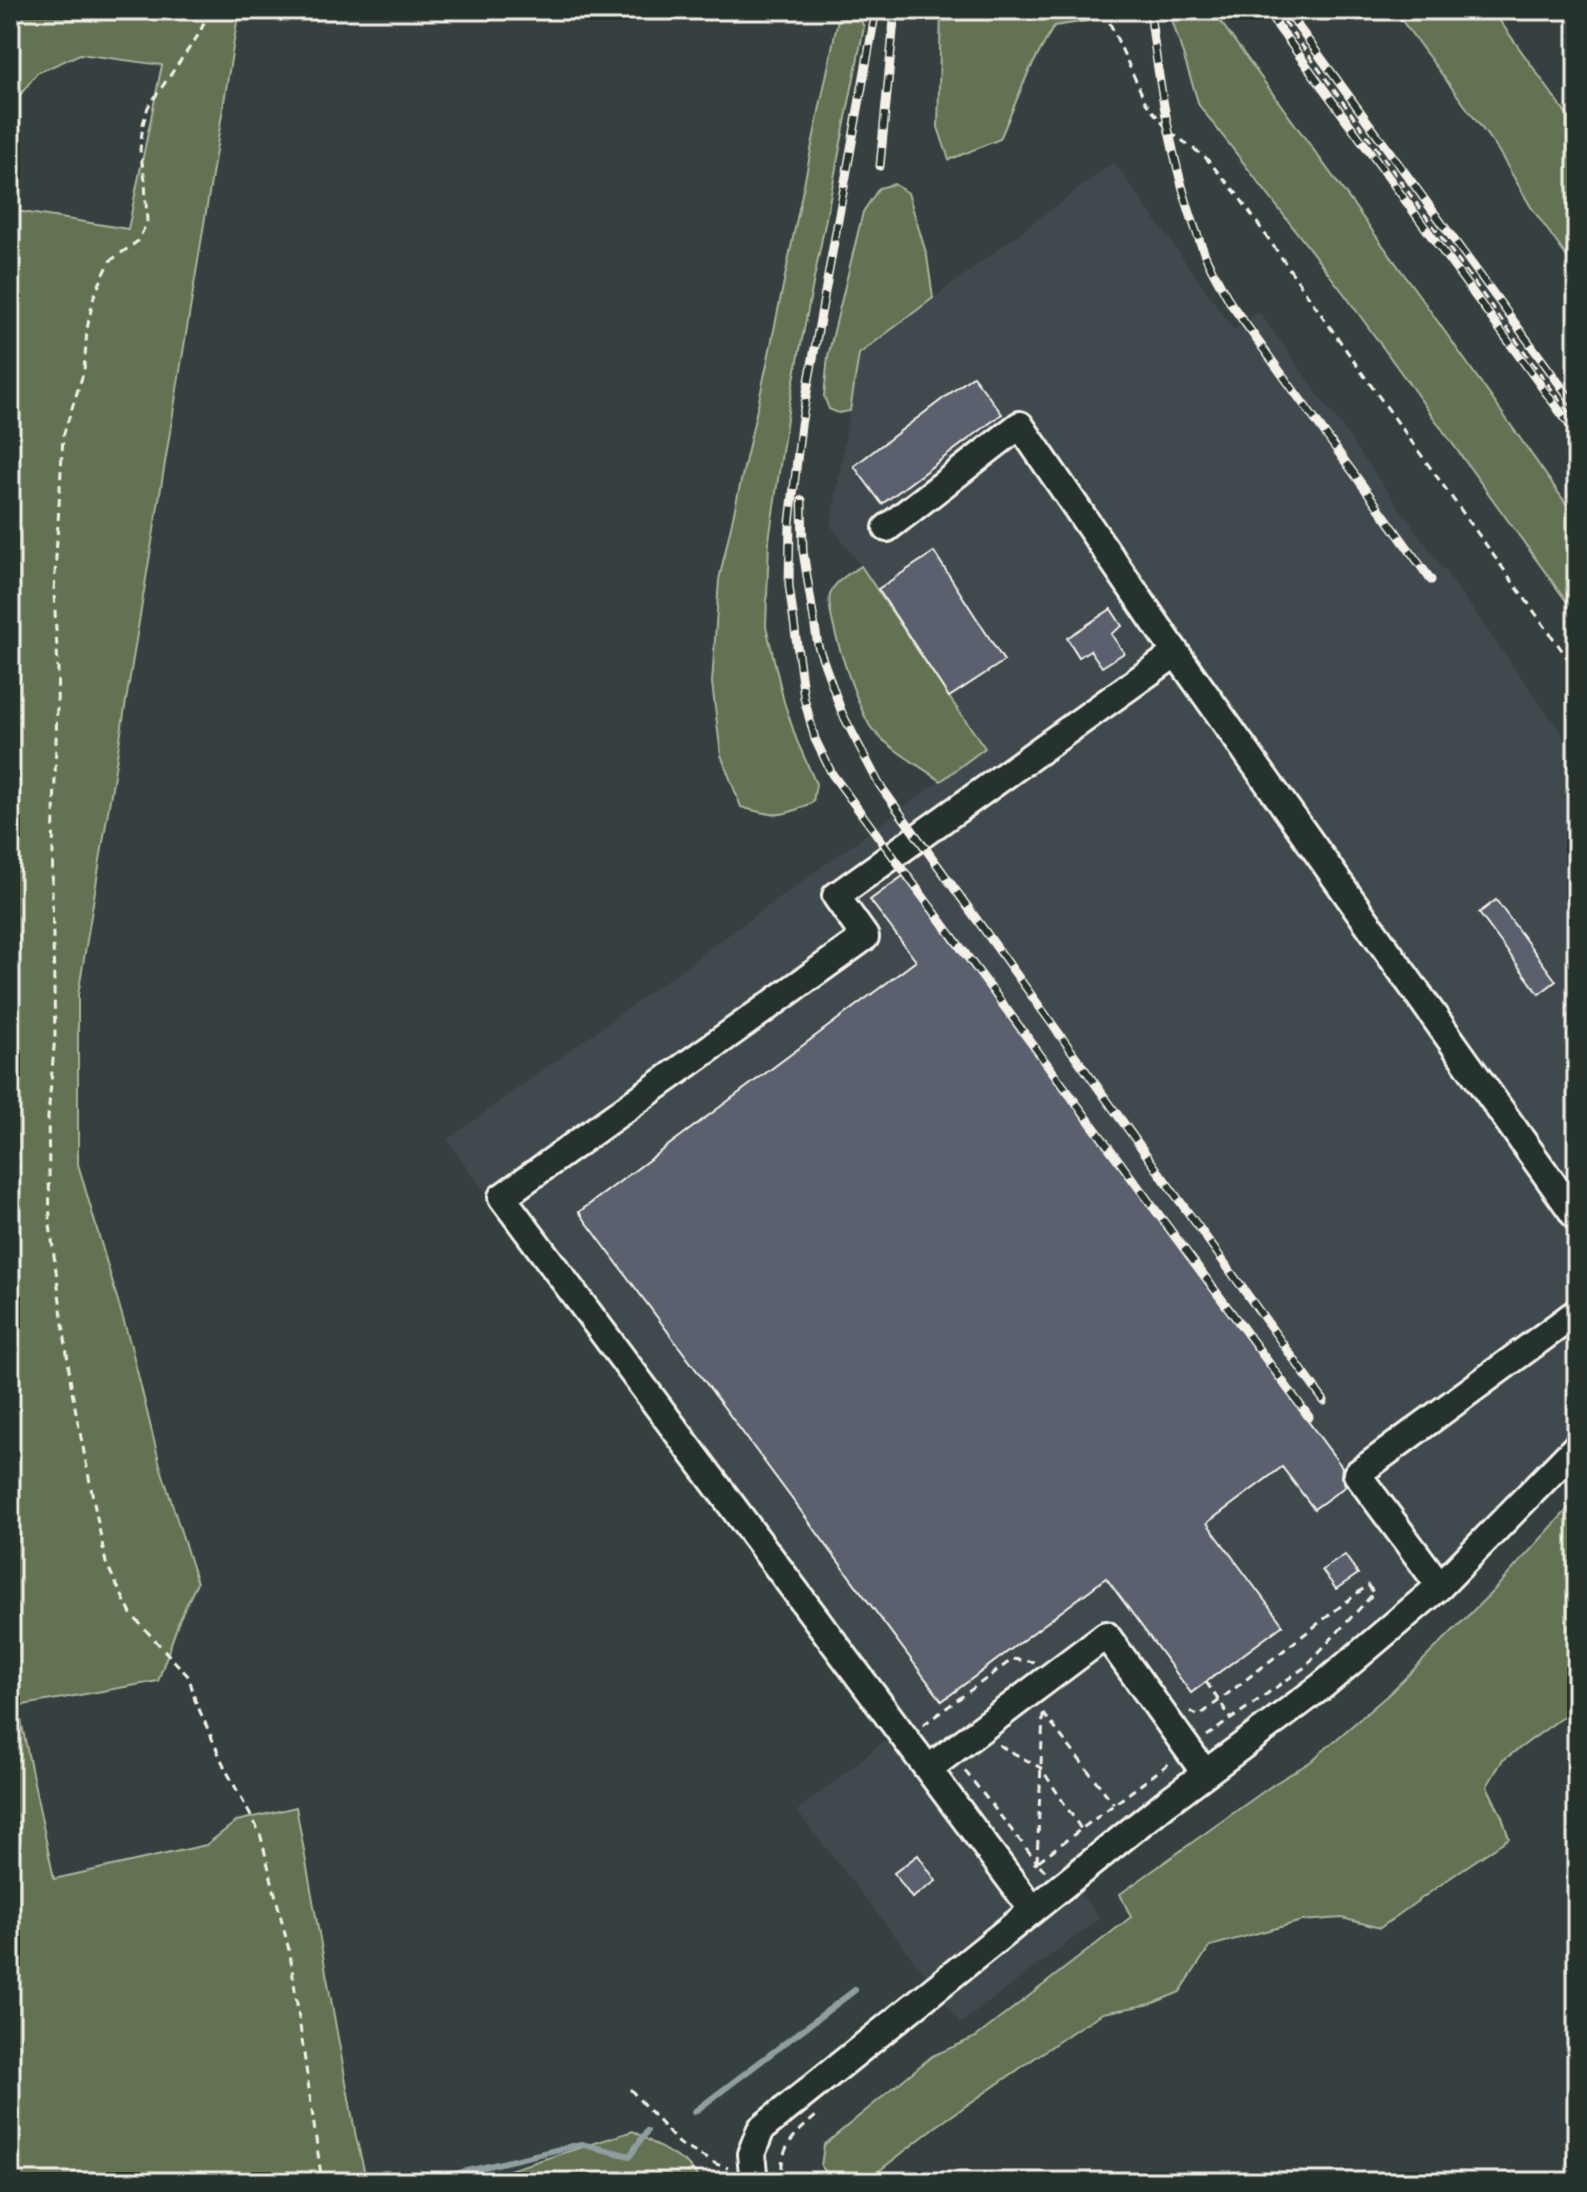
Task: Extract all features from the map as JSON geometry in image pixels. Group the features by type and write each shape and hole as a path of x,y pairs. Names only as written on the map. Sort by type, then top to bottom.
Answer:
{"lane":[{"path":"887,528 1020,425 1176,653 1577,1218"},
{"path":"1033,1910 936,1764 502,1197 865,937 836,896 1176,653"},
{"path":"1440,1586 1357,1474 1577,1312"},
{"path":"754,2178 751,2154 761,2129 1205,1773 1322,1686 1440,1586 1577,1446"},
{"path":"936,1764 1106,1635 1205,1773"}],"path":[{"path":"210,10 199,34 148,107 140,150 147,222 138,241 110,261 94,296 87,329 84,371 63,436 54,592 58,668 52,888 55,1036 48,1117 50,1225 72,1392 106,1563 131,1614 189,1677 195,1700 225,1768 260,1833 290,1954 322,2182"},
{"path":"1104,10 1146,103 1169,131 1205,157 1237,194 1577,671"},
{"path":"1276,10 1577,424"},
{"path":"918,1728 1013,1659 1064,1667"},
{"path":"1206,1682 1232,1719"},
{"path":"1037,1862 1043,1713"},
{"path":"1032,1721 1043,1713"},
{"path":"1043,1713 1114,1804"},
{"path":"998,1744 1041,1768 1081,1829"},
{"path":"936,1764 963,1769 1037,1862"},
{"path":"1012,1881 1037,1862"},
{"path":"630,2089 678,2143 716,2164 754,2178"}],"shaded area":[{"path":"1114,162 1234,330 1259,312 1577,755 1577,1464 1343,1690 1077,1890 1100,1918 960,2024 935,1987 797,1811 887,1739 447,1140 985,748 878,589 831,526 859,354"}],"green space":[{"path":"10,10 239,10 78,995 78,1164 131,1346 160,1465 197,1583 180,1618 158,1681 18,1706 54,1879 206,1845 237,1821 296,1807 356,2137 367,2182 10,2182 10,210 128,229 162,65 80,54 37,73 10,108"},
{"path":"941,10 1092,10 1088,21 1054,26 1028,73 1000,139 949,160 938,127"},
{"path":"1169,10 1212,10 1577,519 1577,616 1345,295 1199,105"},
{"path":"1394,10 1492,10 1577,129 1577,271 1531,207 1498,150"},
{"path":"847,12 858,16 864,27 789,405 769,540 766,626 784,702 816,784 813,802 793,811 770,814 741,807 721,755 712,683 719,580 838,19"},
{"path":"894,184 908,193 927,256 933,298 859,354 850,411 838,413 829,409 824,396 828,356 863,212 879,188"},
{"path":"861,566 985,748 941,781 878,736 866,719 852,684 833,622 830,595 839,582"},
{"path":"1577,1499 1577,1730 1567,1714 1502,1761 1487,1786 1509,1838 1380,1928 1342,1918 1302,1921 1210,1946 1180,1992 1151,2004 1103,2013 934,2128 865,2182 834,2182 821,2166 824,2145 932,2056 976,2037 1131,1917 1120,1894 1274,1784 1310,1762 1390,1693 1494,1590"},
{"path":"633,2131 686,2163 703,2182 471,2182"}],"building":[{"path":"973,376 1002,414 882,504 854,466"},
{"path":"934,552 1004,661 949,697 878,589"},
{"path":"1111,609 1122,626 1111,634 1124,653 1102,667 1090,650 1079,657 1067,638"},
{"path":"903,876 1342,1467 1341,1477 1346,1486 1314,1509 1282,1467 1207,1523 1283,1625 1191,1693 1106,1578 942,1701 579,1212 916,961 870,900"},
{"path":"1496,900 1556,981 1539,994 1479,913"},
{"path":"1345,1555 1358,1574 1336,1589 1322,1570"},
{"path":"918,1855 936,1881 912,1898 894,1873"}],"waterway":[{"path":"694,2112 855,1990"},
{"path":"421,2182 581,2144 630,2156 647,2131"}],"railway":[{"path":"876,10 801,425 790,522 789,585 804,698 815,739 832,774 1309,1417"},
{"path":"880,166 895,10"},
{"path":"1150,10 1158,72 1177,165 1208,261 1231,304 1431,580"},
{"path":"1266,10 1577,435"},
{"path":"1286,10 1577,408"},
{"path":"802,500 803,551 818,646 842,713 879,784 1324,1401"}]}
